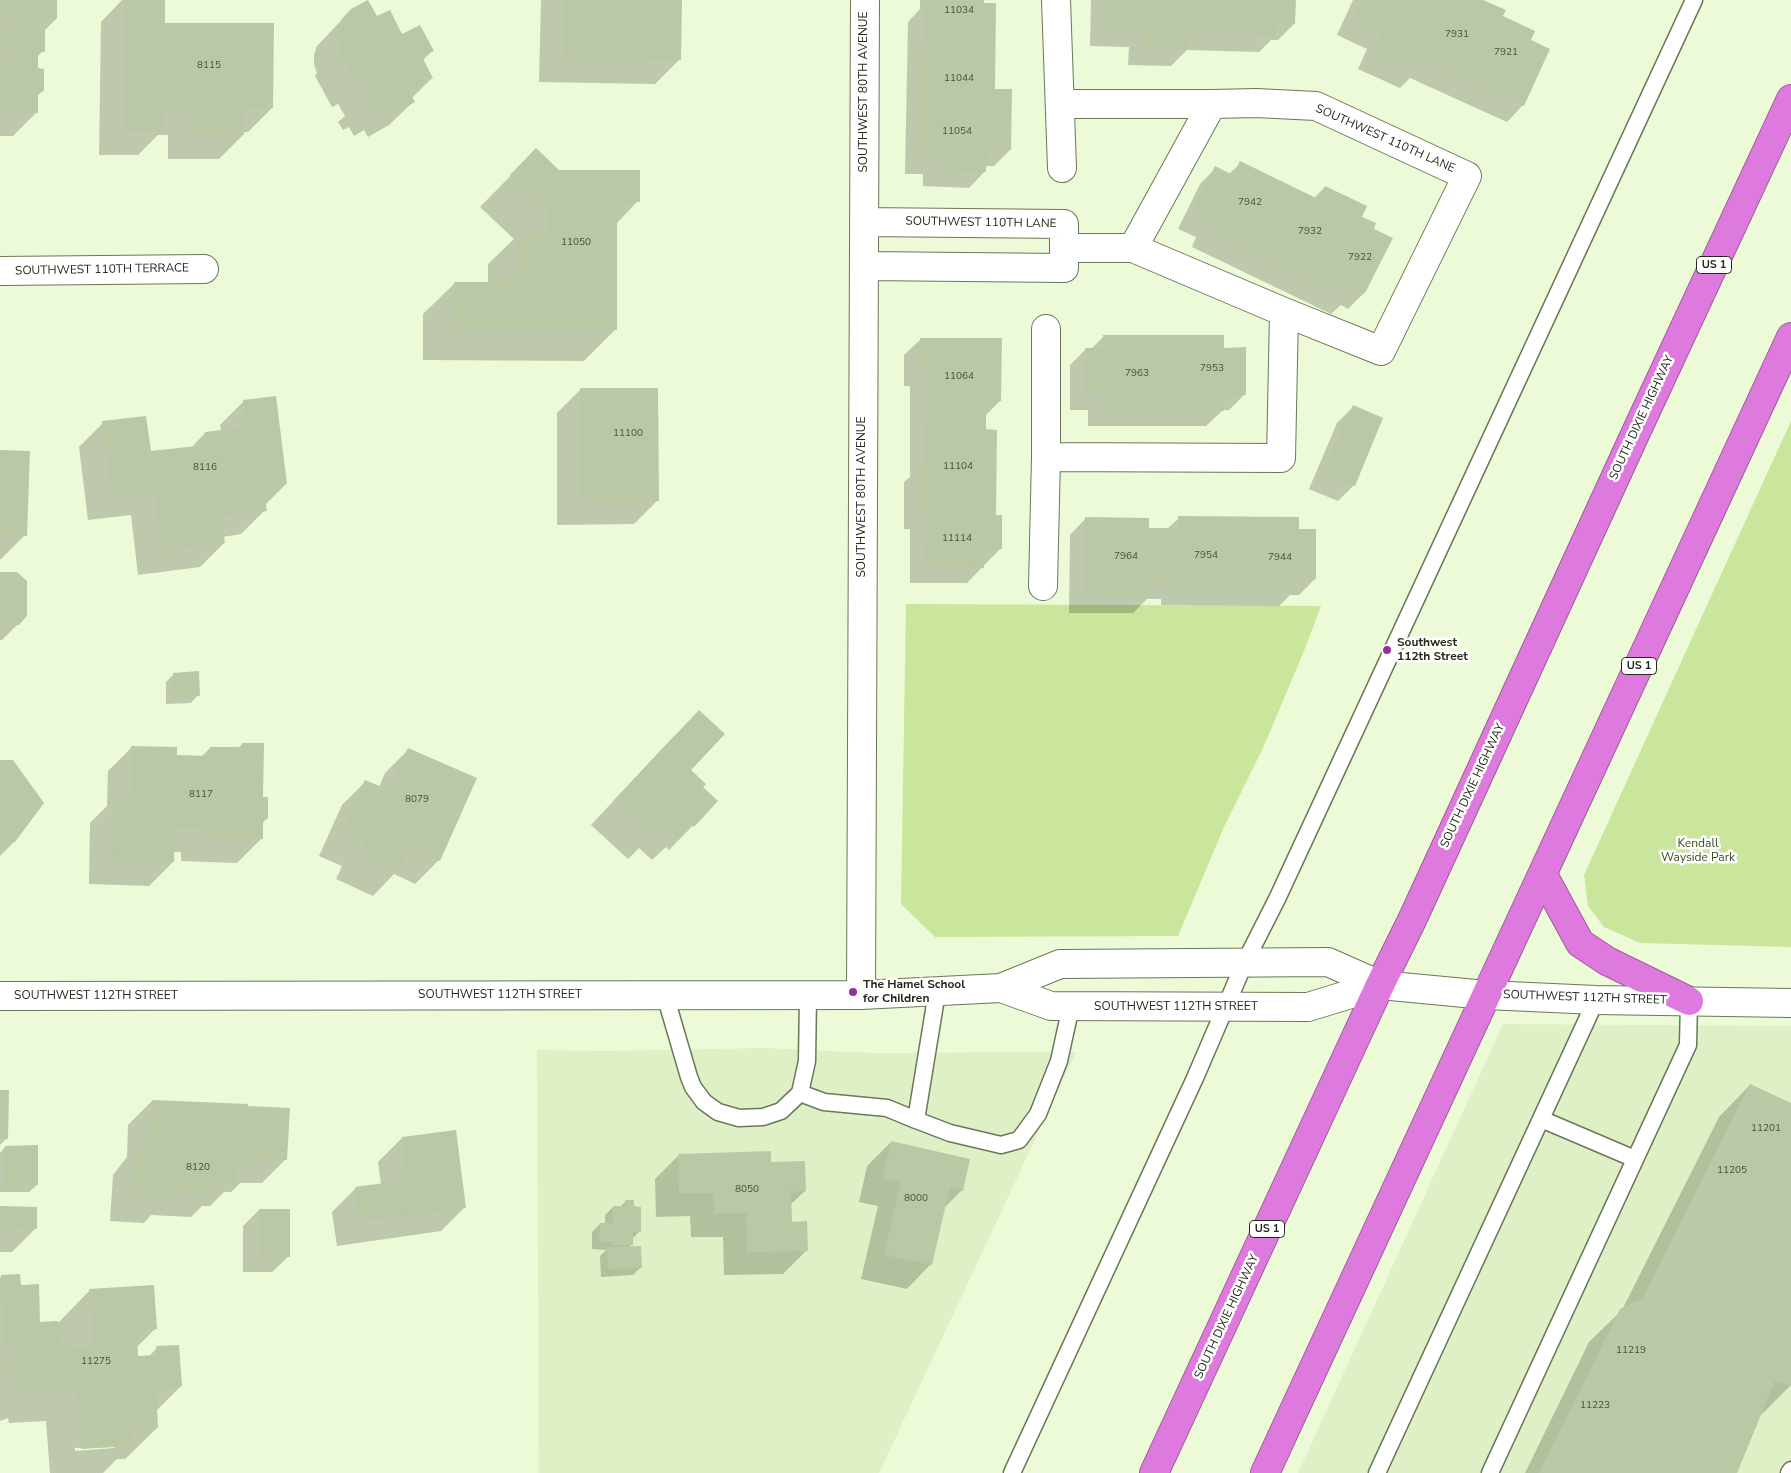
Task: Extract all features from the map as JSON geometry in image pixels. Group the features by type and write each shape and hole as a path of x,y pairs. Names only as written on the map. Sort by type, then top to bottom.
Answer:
{"highway":[{"name":"SOUTH DIXIE HIGHWAY","path":"1154,1473 1380,985 1413,918 1791,99"},
{"name":"US 1","path":"1265,1473 1791,337"},
{"path":"1543,875 1580,943 1607,961 1689,1001"}],"street":[{"name":"SOUTHWEST 80TH AVENUE","path":"861,995 865,0"},
{"path":"1056,0 1062,168"},
{"path":"864,266 1064,247 1133,248 1212,104 1061,104"},
{"name":"SOUTHWEST 110TH LANE","path":"1133,248 1380,351 1467,176 1316,106 1212,104"},
{"name":"SOUTHWEST 110TH LANE","path":"864,222 1064,247"},
{"name":"SOUTHWEST 110TH TERRACE","path":"0,271 204,269"},
{"path":"1046,457 1281,458 1284,312"},
{"path":"1043,586 1046,329"},
{"name":"SOUTHWEST 112TH STREET","path":"0,996 861,995 1001,988 1060,964 1328,962 1380,985 1486,995 1596,1000 1791,1002"},
{"name":"SOUTHWEST 112TH STREET","path":"1001,988 1051,1006 1308,1007 1380,985"}],"lane":[{"path":"1012,1473 1199,1069 1224,1007 1277,900 1694,0"},
{"path":"916,1120 937,992"},
{"path":"665,995 689,1077 694,1087 704,1102 718,1112 739,1118 763,1118 781,1111 800,1093 807,1061 808,996"},
{"path":"1377,1473 1596,1000"},
{"path":"1490,1473 1688,1044 1689,1001"},
{"path":"800,1093 824,1102 887,1108 950,1134 1001,1145 1018,1140 1038,1114 1059,1061 1072,1006"},
{"path":"1541,1119 1635,1159"}],"shaded area":[{"path":"1503,1024 1791,1026 1791,1473 1298,1473"},
{"path":"763,1048 875,1053 1076,1052 879,1473 539,1473 537,1050 606,1051"}],"green space":[{"name":"Kendall Wayside Park","path":"1791,421 1791,947 1640,943 1604,927 1588,906 1584,875"},
{"path":"906,604 1321,606 1263,748 1224,827 1178,936 935,937 901,904"}],"building":[{"path":"0,0 57,0 57,19 39,19 40,30 45,30 45,52 38,51 38,68 44,69 44,91 38,91 38,113 9,112 9,102 0,102 0,72 10,72 9,50 0,50 0,31 9,31 9,19 0,19"},
{"path":"124,0 165,0 165,23 274,23 273,108 244,108 244,135 191,135 192,112 163,111 163,132 123,132"},
{"path":"368,0 377,16 390,10 402,34 420,25 434,51 422,57 433,78 409,91 415,102 392,114 388,107 378,113 373,104 367,107 361,98 369,93 363,81 356,84 338,51 341,49 338,40 338,30 341,20 351,9"},
{"path":"564,0 682,0 681,60 563,58"},
{"path":"935,0 984,0 984,3 996,3 995,89 1012,89 1011,150 987,150 986,172 938,171 938,158 920,158 923,4 935,4"},
{"path":"1106,0 1296,0 1295,24 1277,24 1276,36 1188,34 1188,50 1143,49 1144,31 1106,31"},
{"path":"1361,0 1483,0 1506,10 1503,16 1535,31 1531,40 1550,49 1524,106 1422,60 1417,72 1373,52 1382,33 1352,19"},
{"path":"536,148 559,170 640,170 640,202 617,202 617,330 454,329 454,282 519,282 519,232 548,232 547,210 510,175"},
{"path":"1240,161 1318,199 1325,186 1367,206 1362,217 1376,223 1374,229 1393,238 1365,293 1354,288 1349,299 1207,231 1211,221 1193,212 1215,166 1233,175"},
{"path":"1103,335 1224,335 1224,348 1246,347 1246,395 1224,394 1224,411 1103,411 1104,394 1085,394 1085,348 1104,348"},
{"path":"920,338 1002,338 1001,401 986,401 986,429 997,430 996,515 1002,515 1002,549 985,549 984,568 925,567 926,513 919,513 920,465 925,465 926,370 919,370"},
{"path":"580,388 658,388 659,501 580,501"},
{"path":"276,396 287,484 263,487 267,511 221,517 225,543 162,552 154,492 112,497 102,421 146,416 151,451 206,445 205,432 247,427 243,400"},
{"path":"1353,405 1383,418 1355,486 1324,473"},
{"path":"0,450 30,451 27,536 0,535"},
{"path":"1178,516 1299,517 1299,529 1316,529 1316,579 1296,579 1296,590 1177,590 1177,584 1151,583 1151,598 1085,597 1085,517 1149,518 1149,528 1178,528"},
{"path":"0,572 17,572 27,581 27,616 19,625 0,625"},
{"path":"199,671 200,696 174,697 173,673"},
{"path":"699,710 725,734 691,770 706,784 703,787 718,801 694,827 690,823 677,837 663,825 653,836 614,800"},
{"path":"242,743 264,743 263,797 268,797 268,819 263,819 263,839 204,838 205,828 175,828 174,862 112,861 113,798 131,798 131,746 177,747 177,755 209,756 210,747 242,747"},
{"path":"408,748 477,778 440,861 409,847 398,872 359,855 365,842 342,832 365,780 389,790"},
{"path":"0,760 13,760 44,803 15,842 0,841"},
{"path":"1750,1084 1791,1103 1791,1386 1775,1381 1737,1473 1539,1473 1620,1309 1643,1298"},
{"path":"0,1090 9,1090 8,1139 0,1139"},
{"path":"152,1100 248,1104 248,1106 290,1108 287,1160 256,1159 256,1169 236,1168 235,1182 216,1182 216,1194 169,1191 169,1199 134,1198 136,1149 142,1150 142,1140 150,1140"},
{"path":"456,1130 466,1208 360,1222 355,1187 407,1180 402,1137"},
{"path":"891,1141 970,1159 963,1191 950,1187 932,1265 884,1255 901,1182 883,1178"},
{"path":"38,1145 38,1185 5,1185 5,1146"},
{"path":"771,1151 771,1162 805,1161 806,1191 791,1192 792,1222 807,1221 808,1251 747,1252 746,1213 714,1214 714,1193 679,1193 678,1154"},
{"path":"625,1200 634,1200 634,1206 641,1207 641,1232 633,1232 633,1245 613,1245 614,1242 599,1242 600,1223 613,1223 613,1206 626,1206"},
{"path":"0,1206 37,1207 37,1229 11,1228 11,1236 0,1235"},
{"path":"259,1209 290,1209 290,1257 259,1257"},
{"path":"641,1246 642,1268 608,1269 607,1247"},
{"path":"20,1274 21,1285 39,1284 40,1322 58,1321 59,1350 93,1347 89,1289 154,1285 157,1329 137,1330 138,1356 157,1355 156,1346 179,1345 182,1386 156,1388 158,1428 131,1430 132,1446 81,1449 77,1390 40,1393 39,1387 29,1392 16,1390 9,1382 7,1372 9,1366 19,1356 19,1349 5,1349 1,1275"}],"place":[{"name":"Southwest 112th Street","path":"1387,650"},
{"name":"The Hamel School for Children","path":"853,992"}]}
